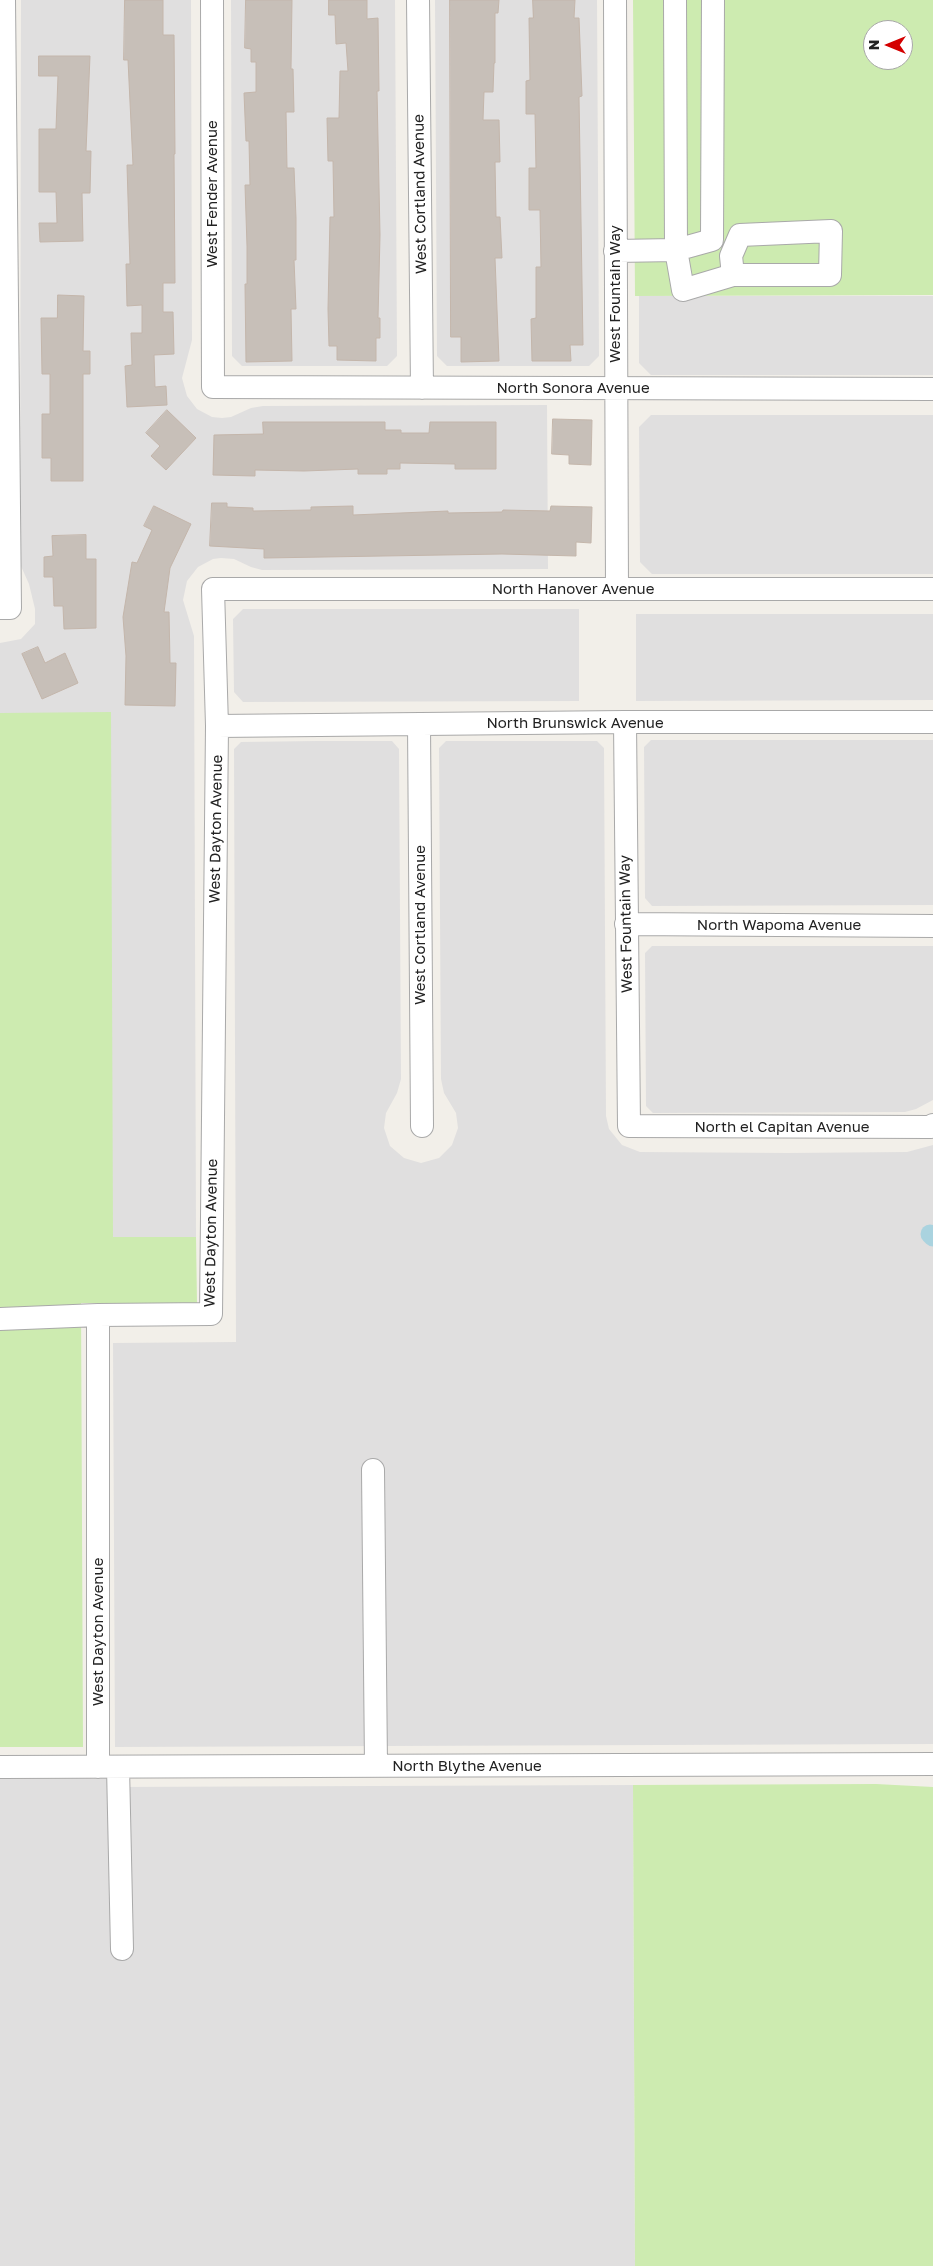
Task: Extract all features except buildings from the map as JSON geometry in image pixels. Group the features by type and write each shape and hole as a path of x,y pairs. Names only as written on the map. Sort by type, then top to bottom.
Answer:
{"street":[{"path":"4,0 5,608"},
{"name":"West Fender Avenue","path":"212,0 213,387"},
{"name":"West Cortland Avenue","path":"418,0 422,388"},
{"name":"West Fountain Way","path":"615,0 617,589"},
{"path":"674,0 676,250 683,290 733,275"},
{"path":"615,251 676,250 712,240 713,0"},
{"name":"North Sonora Avenue","path":"213,387 933,389"},
{"name":"North Hanover Avenue","path":"213,589 933,589"},
{"name":"West Dayton Avenue","path":"122,1949 108,1767 98,1315 211,1314 217,726 213,589"},
{"name":"West Fountain Way","path":"625,722 629,1126"},
{"name":"North Brunswick Avenue","path":"217,726 625,722 933,722"},
{"name":"West Cortland Avenue","path":"419,724 422,1126"},
{"name":"North Wapoma Avenue","path":"626,924 933,926"},
{"name":"North el Capitan Avenue","path":"629,1126 932,1128 933,1126"},
{"path":"0,1319 98,1315"},
{"path":"372,1470 376,1766"},
{"name":"North Blythe Avenue","path":"0,1767 933,1764"}],"shaded area":[{"path":"21,0 191,0 192,340 182,378 187,396 197,409 212,417 222,418 231,417 251,408 263,406 547,405 548,569 262,570 234,559 221,558 213,559 198,567 187,581 183,600 194,636 196,1237 113,1237 0,713 0,643 21,639 35,624 35,609 29,584 20,564"},
{"path":"231,0 395,0 397,356 387,366 242,366 232,356"},
{"path":"435,0 597,0 599,356 589,366 447,366 437,356"},
{"path":"639,296 933,296 933,375 651,375 639,363"},
{"path":"651,415 933,415 933,574 652,574 640,562 639,427"},
{"path":"243,609 579,609 579,701 243,702 234,692 233,619"},
{"path":"636,614 933,614 933,700 636,701"},
{"path":"651,740 933,740 933,905 652,906 645,898 644,747"},
{"path":"392,741 399,749 401,1079 397,1093 386,1113 384,1128 390,1146 404,1158 421,1163 439,1158 452,1145 458,1128 456,1113 444,1093 441,1079 439,748 446,741 597,741 604,748 606,1116 609,1129 622,1145 640,1152 787,1153 907,1152 933,1145 933,1744 115,1747 113,1343 236,1342 234,749 241,742"},
{"path":"652,946 933,946 933,1100 916,1109 905,1112 653,1113 646,1106 645,953"},
{"path":"115,1778 116,1787 633,1785 635,2266 0,2266 0,1779"}],"green space":[{"path":"633,0 933,0 933,295 635,296"},
{"path":"111,712 113,1237 196,1237 197,1303 81,1303 83,1747 0,1747 0,713"},
{"path":"876,1784 933,1787 933,2266 635,2266 633,1785"}],"waterway":[{"path":"930,1234 933,1237"}]}
